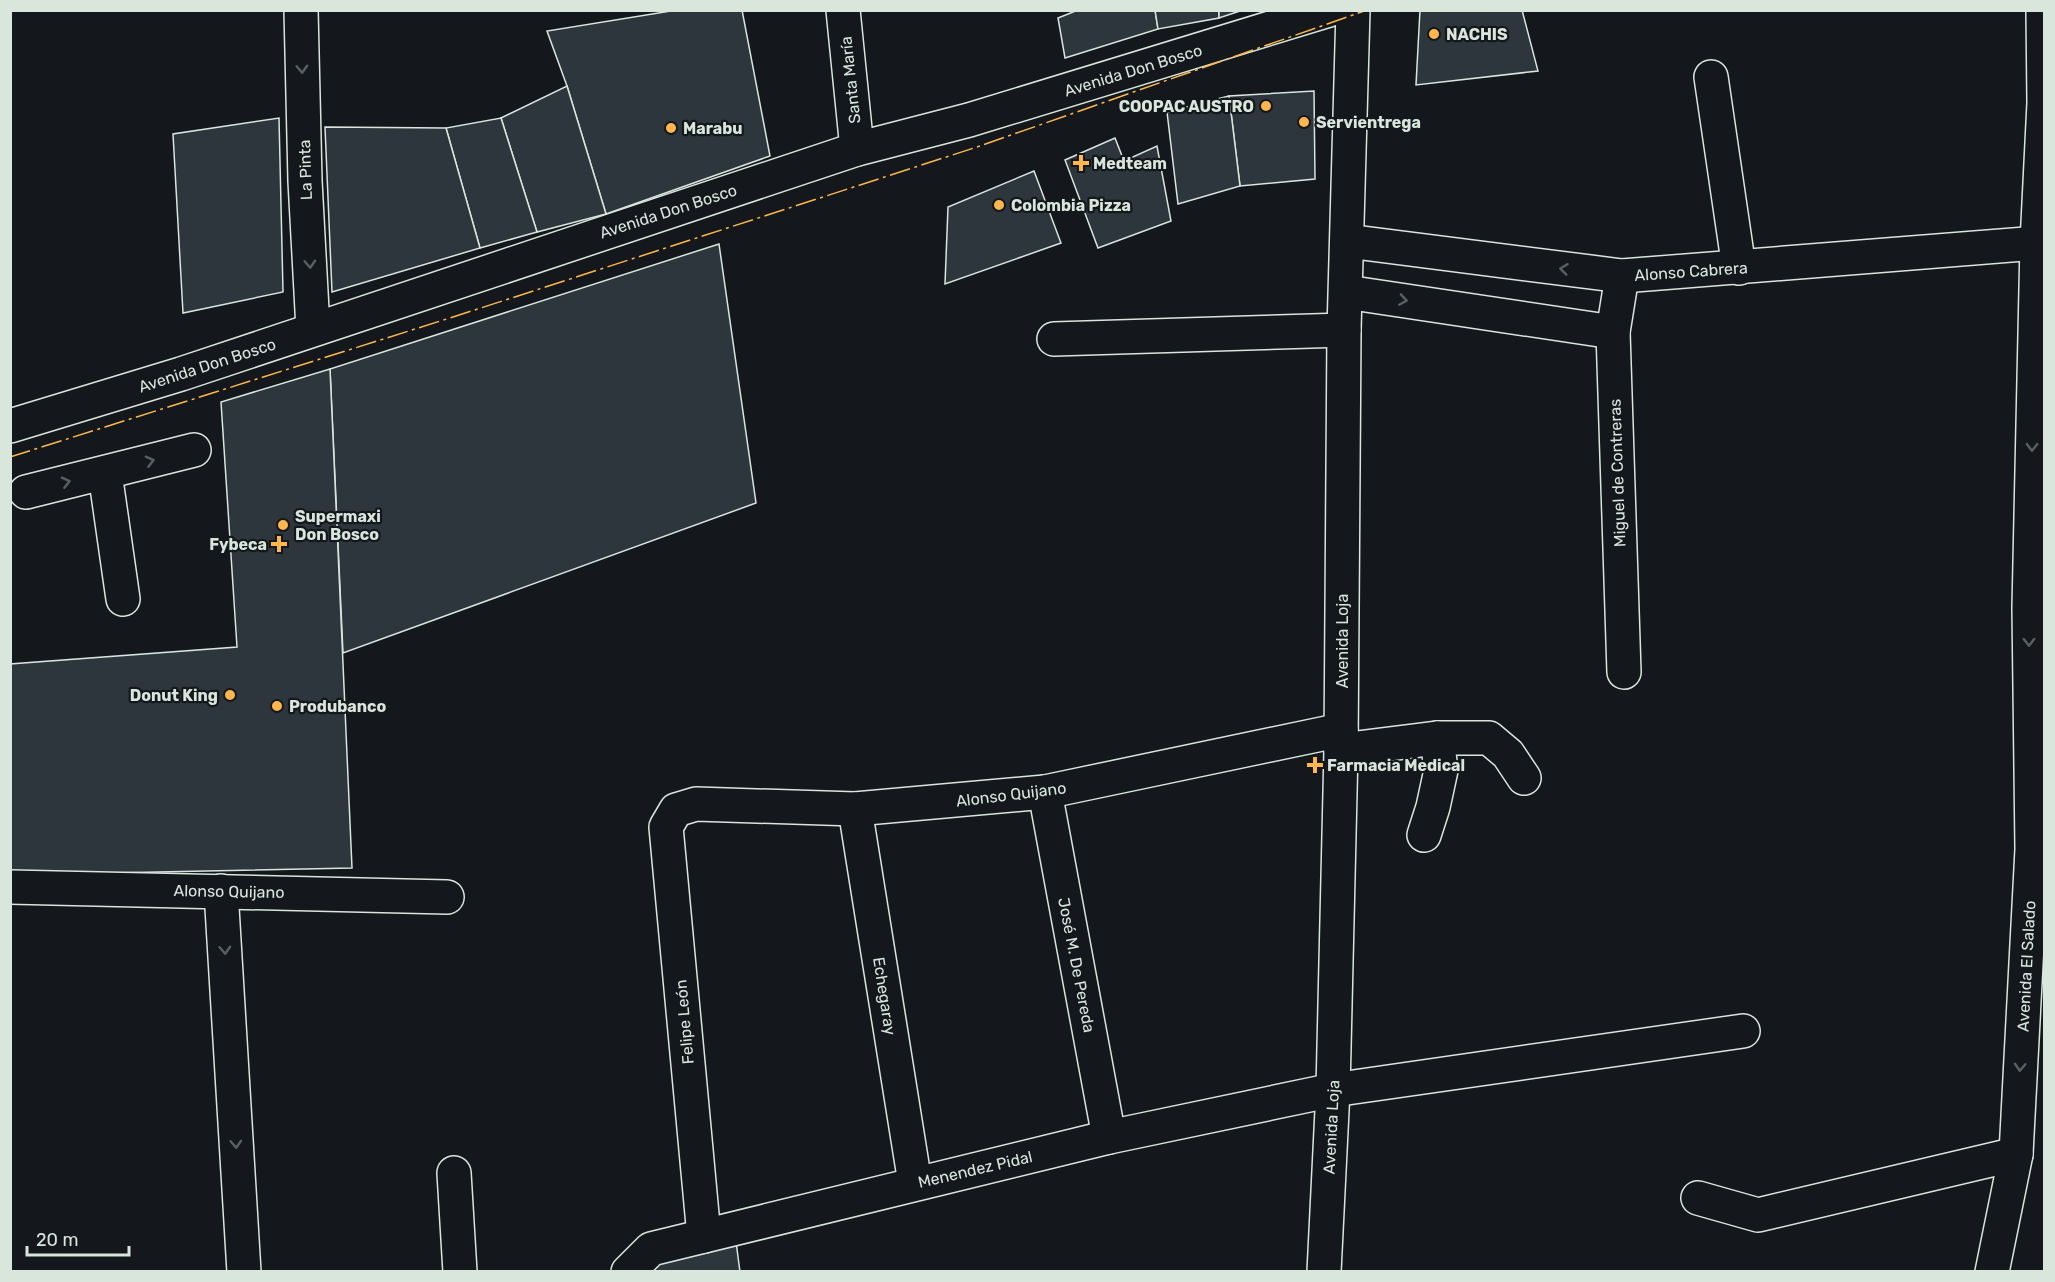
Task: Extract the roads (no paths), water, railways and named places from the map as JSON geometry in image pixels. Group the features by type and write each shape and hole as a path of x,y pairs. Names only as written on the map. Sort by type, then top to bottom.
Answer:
{"street":[{"name":"La Pinta","path":"300,10 305,181 313,329"},
{"name":"Santa María","path":"843,10 857,148"},
{"name":"Avenida Don Bosco","path":"10,426 181,374 857,148 969,120 1329,10"},
{"name":"Avenida Loja","path":"1324,1272 1333,1090 1341,740 1344,330 1353,10"},
{"name":"Avenida El Salado","path":"1992,1272 2016,1154 2038,848 2037,243 2044,103 2043,10"},
{"path":"1711,77 1739,268"},
{"name":"Alonso Cabrera","path":"1347,241 1622,276 2037,243"},
{"name":"Miguel de Contreras","path":"1622,276 1612,332 1624,672"},
{"path":"1346,292 1612,332"},
{"path":"1054,339 1344,330"},
{"path":"27,492 194,450"},
{"path":"105,472 123,599"},
{"path":"1424,835 1441,770 1437,738"},
{"name":"Alonso Quijano","path":"676,810 696,804 855,809 1045,792 1341,740 1489,738 1508,754 1524,778"},
{"name":"José M. De Pereda","path":"1045,792 1109,1137"},
{"name":"Echegaray","path":"855,809 915,1183"},
{"name":"Felipe León","path":"676,810 666,827 704,1236"},
{"name":"Alonso Quijano","path":"10,887 447,897"},
{"path":"221,891 244,1272"},
{"name":"Menendez Pidal","path":"628,1272 651,1249 1109,1137 1333,1090 1743,1030"},
{"path":"1698,1198 1758,1215 2016,1154"},
{"path":"454,1173 460,1272"}],"place":[{"name":"NACHIS","path":"1434,34"},
{"name":"COOPAC AUSTRO","path":"1266,106"},
{"name":"Servientrega","path":"1304,122"},
{"name":"Marabu","path":"671,128"},
{"name":"Medteam","path":"1081,163"},
{"name":"Colombia Pizza","path":"999,205"},
{"name":"Supermaxi Don Bosco","path":"283,525"},
{"name":"Fybeca","path":"279,544"},
{"name":"Donut King","path":"230,695"},
{"name":"Produbanco","path":"277,706"},
{"name":"Farmacia Medical","path":"1315,765"}]}
